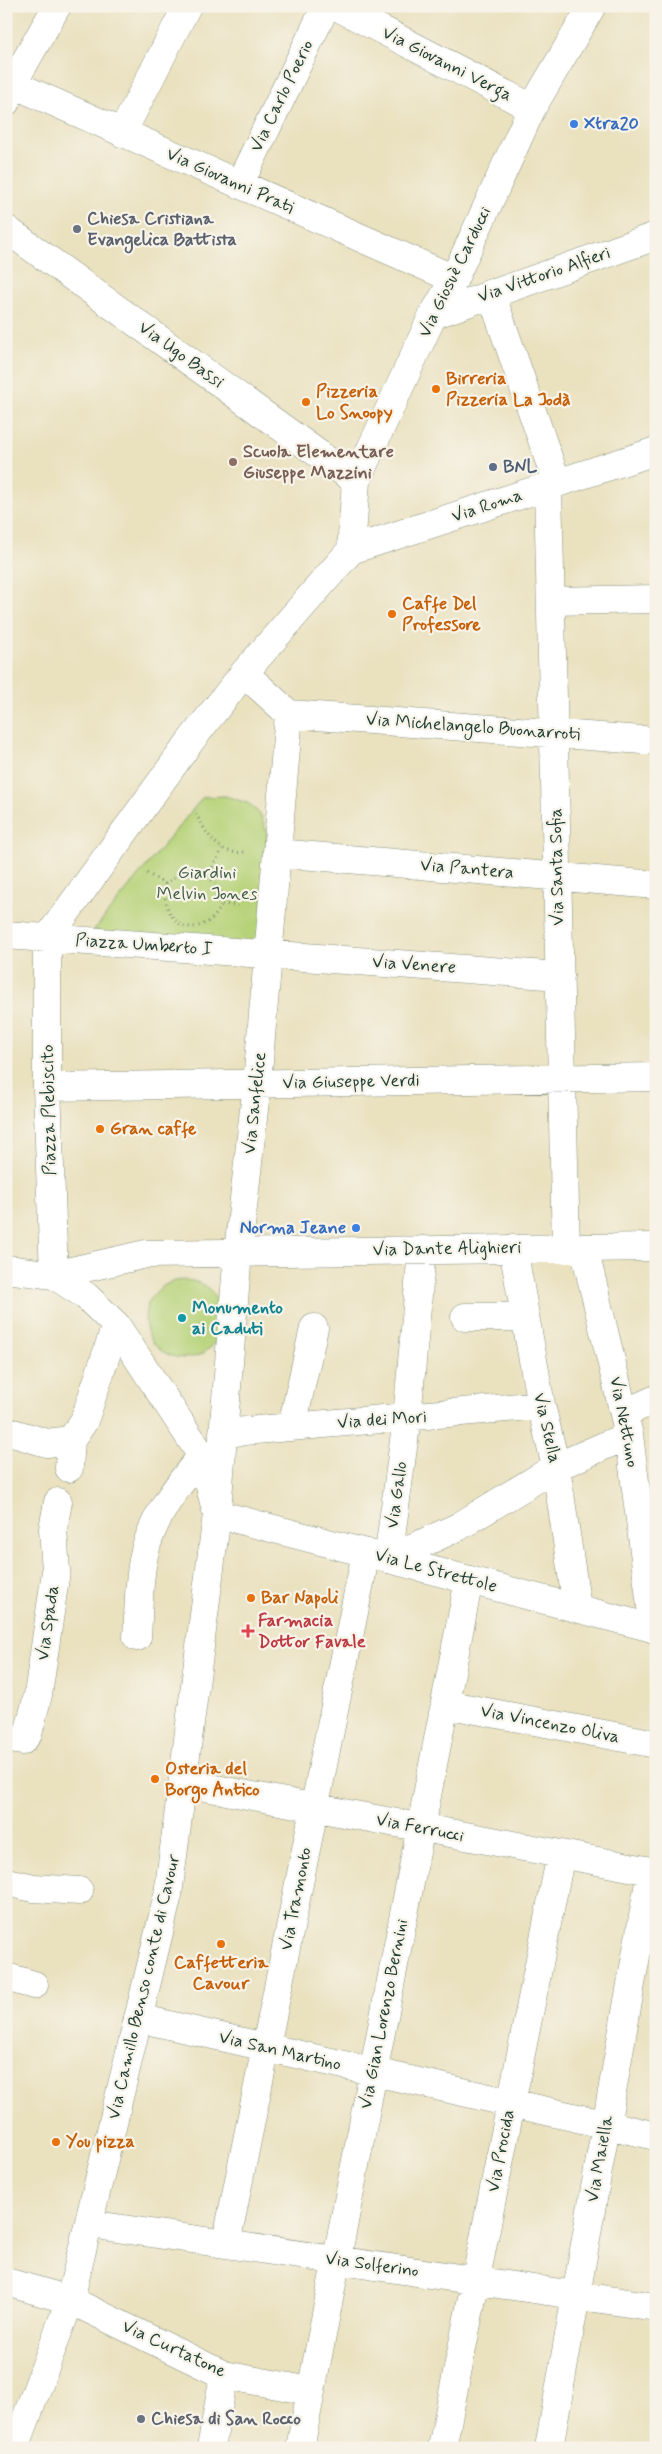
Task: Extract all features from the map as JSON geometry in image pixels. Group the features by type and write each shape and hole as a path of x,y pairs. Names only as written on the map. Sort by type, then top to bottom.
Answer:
{"street":[{"path":"8,89 57,6"},
{"path":"122,133 187,6"},
{"name":"Via Carlo Poerio","path":"239,186 326,6"},
{"name":"Via Giovanni Verga","path":"336,6 532,108"},
{"name":"Via Giosuè Carducci","path":"351,550 356,481 433,315 454,279 532,108 592,6"},
{"name":"Via Giovanni Prati","path":"8,89 122,133 454,279"},
{"name":"Via Ugo Bassi","path":"6,229 356,481"},
{"name":"Via Vittorio Alfieri","path":"433,315 656,236"},
{"name":"Via Santa Sofia","path":"491,293 546,454 552,485 549,526 562,1079 575,1248"},
{"name":"Via Roma","path":"351,550 656,451"},
{"name":"Piazza Umberto I","path":"47,939 192,739 244,673 351,550"},
{"path":"551,601 656,599"},
{"path":"244,673 289,714 268,954"},
{"name":"Via Michelangelo Buonarroti","path":"289,714 656,741"},
{"name":"Via Pantera","path":"277,853 656,885"},
{"path":"6,935 47,939"},
{"name":"Piazza Umberto I","path":"47,939 268,954"},
{"name":"Piazza Plebiscito","path":"47,939 47,1087 54,1275"},
{"name":"Via Venere","path":"268,954 560,976"},
{"name":"Via Sanfelice","path":"224,1433 238,1252 257,1084 268,954"},
{"name":"Via Giuseppe Verdi","path":"47,1087 656,1077"},
{"name":"Via Dante Alighieri","path":"54,1275 146,1254 656,1247"},
{"name":"Via Stella","path":"513,1248 541,1405 556,1467 577,1608"},
{"name":"Via Nettuno","path":"575,1248 627,1424 655,1629"},
{"name":"Via Gallo","path":"377,1556 407,1418 422,1250"},
{"path":"6,1269 54,1275 86,1296 116,1325 202,1456 217,1514"},
{"path":"465,1317 526,1317"},
{"path":"69,1468 71,1440 84,1420 116,1325"},
{"path":"292,1426 314,1328"},
{"name":"Via Gallo","path":"377,1556 458,1527 627,1424 656,1399"},
{"name":"Via dei Mori","path":"224,1433 541,1405"},
{"path":"6,1431 47,1443 71,1440"},
{"name":"Via Camillo Benso conte di Cavour","path":"15,2448 70,2300 168,1895 184,1783 217,1514 224,1433"},
{"path":"138,1637 144,1555 150,1538 178,1483 202,1456"},
{"name":"Via Spada","path":"14,1740 28,1734 38,1696 56,1571 53,1529 58,1502"},
{"name":"Via Le Strettole","path":"217,1514 655,1629"},
{"name":"Via Tramonto","path":"226,2244 314,1808 377,1556"},
{"name":"Via Gian Lorenzo Bernini","path":"300,2448 469,1580"},
{"name":"Via Vincenzo Oliva","path":"445,1704 656,1744"},
{"name":"Via Ferrucci","path":"184,1783 653,1872"},
{"name":"Via Procida","path":"442,2448 561,1854"},
{"name":"Via Maiella","path":"549,2448 653,1872"},
{"path":"6,1882 34,1888 79,1891"},
{"path":"6,1977 34,1985"},
{"name":"Via San Martino","path":"138,2018 656,2136"},
{"name":"Via Solferino","path":"89,2224 656,2307"},
{"name":"Via Curtatone","path":"6,2282 70,2300 224,2375 311,2391"},
{"path":"211,2448 224,2375"}],"path":[{"path":"196,814 206,834 222,849 240,852 248,851"},
{"path":"208,876 222,849"},
{"path":"193,872 208,876 216,882 221,891 222,904 215,916 202,925 190,928 178,923 170,914 164,896 165,884 177,876 193,872"},
{"path":"147,873 165,884"}],"green space":[{"name":"Giardini Melvin Jones","path":"225,796 248,803 260,814 267,833 260,946 93,931 203,797"},
{"path":"184,1280 199,1283 216,1297 220,1304 223,1319 220,1334 206,1351 199,1355 184,1358 169,1355 152,1341 148,1334 145,1319 148,1304 162,1287 169,1283"}],"place":[{"name":"Xtra20","path":"574,124"},
{"name":"Chiesa Cristiana Evangelica Battista","path":"77,229"},
{"name":"Birreria Pizzeria La Jodà","path":"436,389"},
{"name":"Pizzeria Lo Snoopy","path":"306,402"},
{"name":"Scuola Elementare Giuseppe Mazzini","path":"233,462"},
{"name":"BNL","path":"493,467"},
{"name":"Caffe Del Professore","path":"392,614"},
{"name":"Gran caffe","path":"100,1129"},
{"name":"Norma Jeane","path":"356,1228"},
{"name":"Monumento ai Caduti","path":"182,1318"},
{"name":"Bar Napoli","path":"251,1598"},
{"name":"Farmacia Dottor Favale","path":"248,1631"},
{"name":"Osteria del Borgo Antico","path":"155,1779"},
{"name":"Caffetteria Cavour","path":"221,1944"},
{"name":"You pizza","path":"56,2142"},
{"name":"Chiesa di San Rocco","path":"141,2419"}]}
